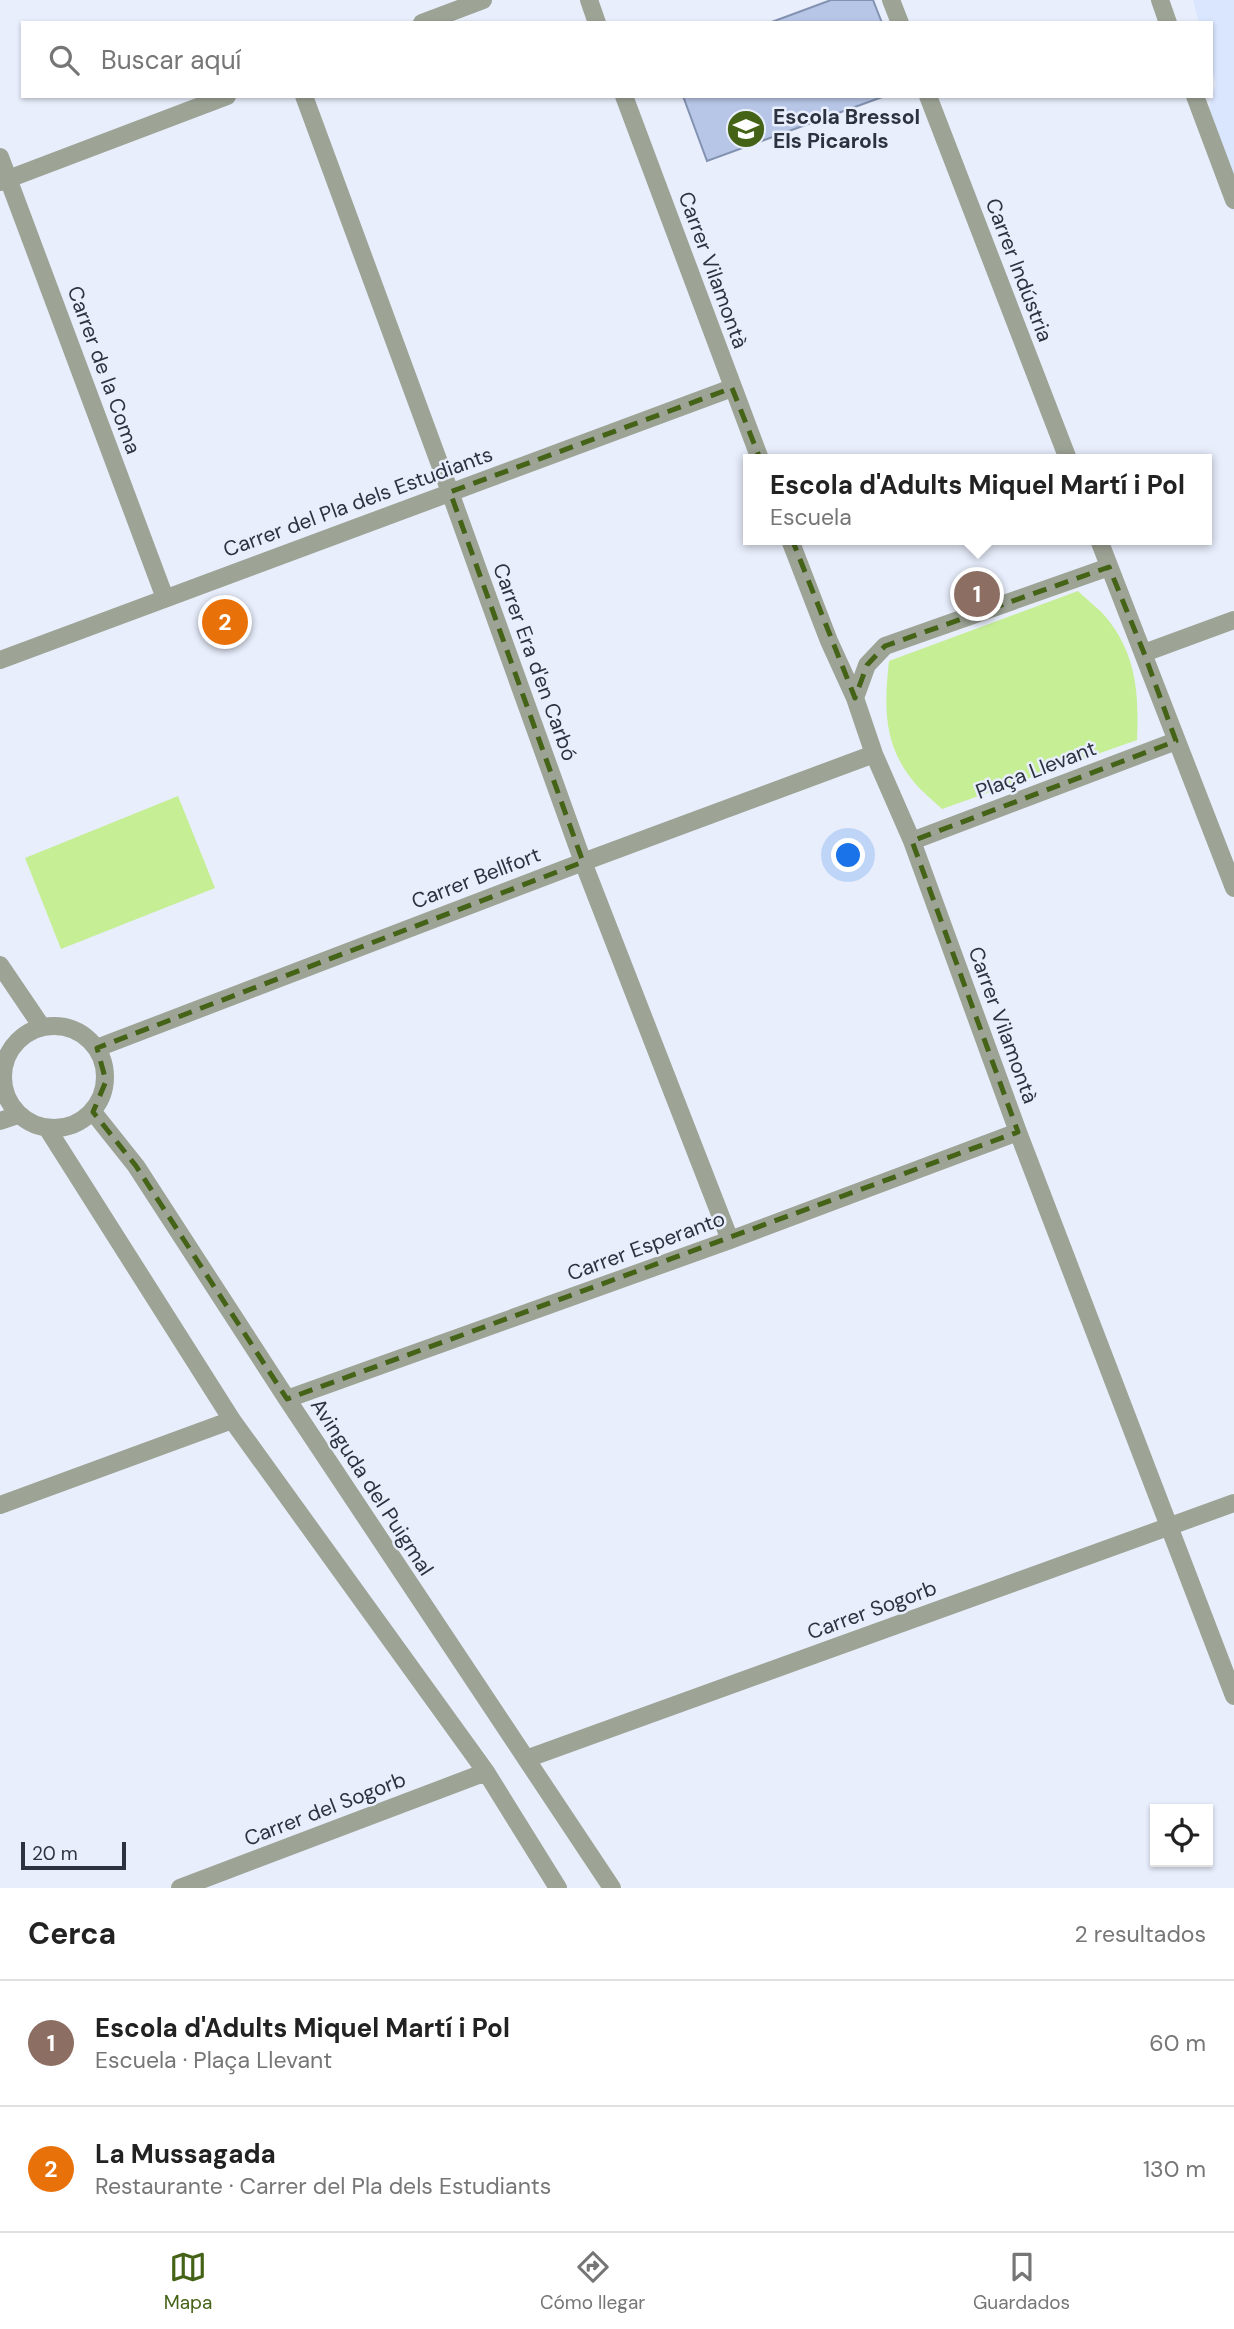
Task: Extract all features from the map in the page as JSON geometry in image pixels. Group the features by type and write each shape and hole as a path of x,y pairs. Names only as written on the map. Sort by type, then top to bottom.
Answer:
{"street":[{"path":"427,21 482,0"},
{"path":"589,0 596,21"},
{"path":"891,0 899,21"},
{"path":"1160,0 1167,21"},
{"path":"4,181 222,98"},
{"name":"Carrer Era d'en Carbó","path":"305,98 583,862 730,1240"},
{"name":"Carrer Vilamontà","path":"625,98 758,454"},
{"name":"Carrer Indústria","path":"929,98 1066,454"},
{"path":"1196,98 1234,200"},
{"name":"Carrer de la Coma","path":"0,157 4,181 165,598"},
{"name":"Carrer del Pla dels Estudiants","path":"0,660 733,388"},
{"name":"Carrer Vilamontà","path":"792,545 829,641 855,698 874,754 912,841 1018,1132 1234,1696"},
{"path":"1101,545 1234,888"},
{"path":"855,698 867,665 885,646 1109,567"},
{"path":"1144,653 1234,620"},
{"name":"Plaça Llevant","path":"912,841 1176,741"},
{"name":"Carrer Bellfort","path":"97,1048 874,754"},
{"path":"0,965 42,1027"},
{"path":"58,1026 73,1029 86,1036 97,1048 104,1063 106,1081 102,1097 93,1112 79,1123 62,1129 31,1124 18,1115 8,1101 3,1086 4,1049 22,1037 42,1027 58,1026"},
{"name":"Avinguda del Puigmal","path":"93,1112 136,1166 287,1399 612,1888"},
{"path":"0,1121 18,1115"},
{"path":"47,1128 232,1420 486,1772 558,1888"},
{"name":"Carrer Esperanto","path":"287,1399 730,1240 1018,1132"},
{"path":"0,1505 232,1420"},
{"name":"Carrer Sogorb","path":"526,1759 1234,1503"},
{"name":"Carrer del Sogorb","path":"180,1888 486,1772"}],"highlighted area":[{"path":"732,388 855,698 867,665 885,646 1109,567 1144,653 1176,741 912,841 1018,1132 287,1399 136,1166 93,1112 106,1081 97,1048 583,862 450,492"}],"shaded area":[{"path":"1193,0 1234,0 1234,212 1203,131 1216,83 1213,73 1213,21 1198,21"}],"green space":[{"path":"1078,591 1106,617 1131,663 1136,693 1137,740 942,809 914,782 896,754 888,725 886,694 889,661"},
{"path":"178,796 215,888 61,949 25,858"}],"building":[{"path":"831,0 873,0 881,21 774,21"},
{"name":"Escola Bressol Els Picarols","path":"684,98 880,98 707,161"}],"place":[{"name":"Escola Bressol Els Picarols","path":"746,129"},
{"name":"Escola d'Adults Miquel Martí i Pol","path":"977,594"},
{"name":"La Mussagada","path":"225,622"}]}
